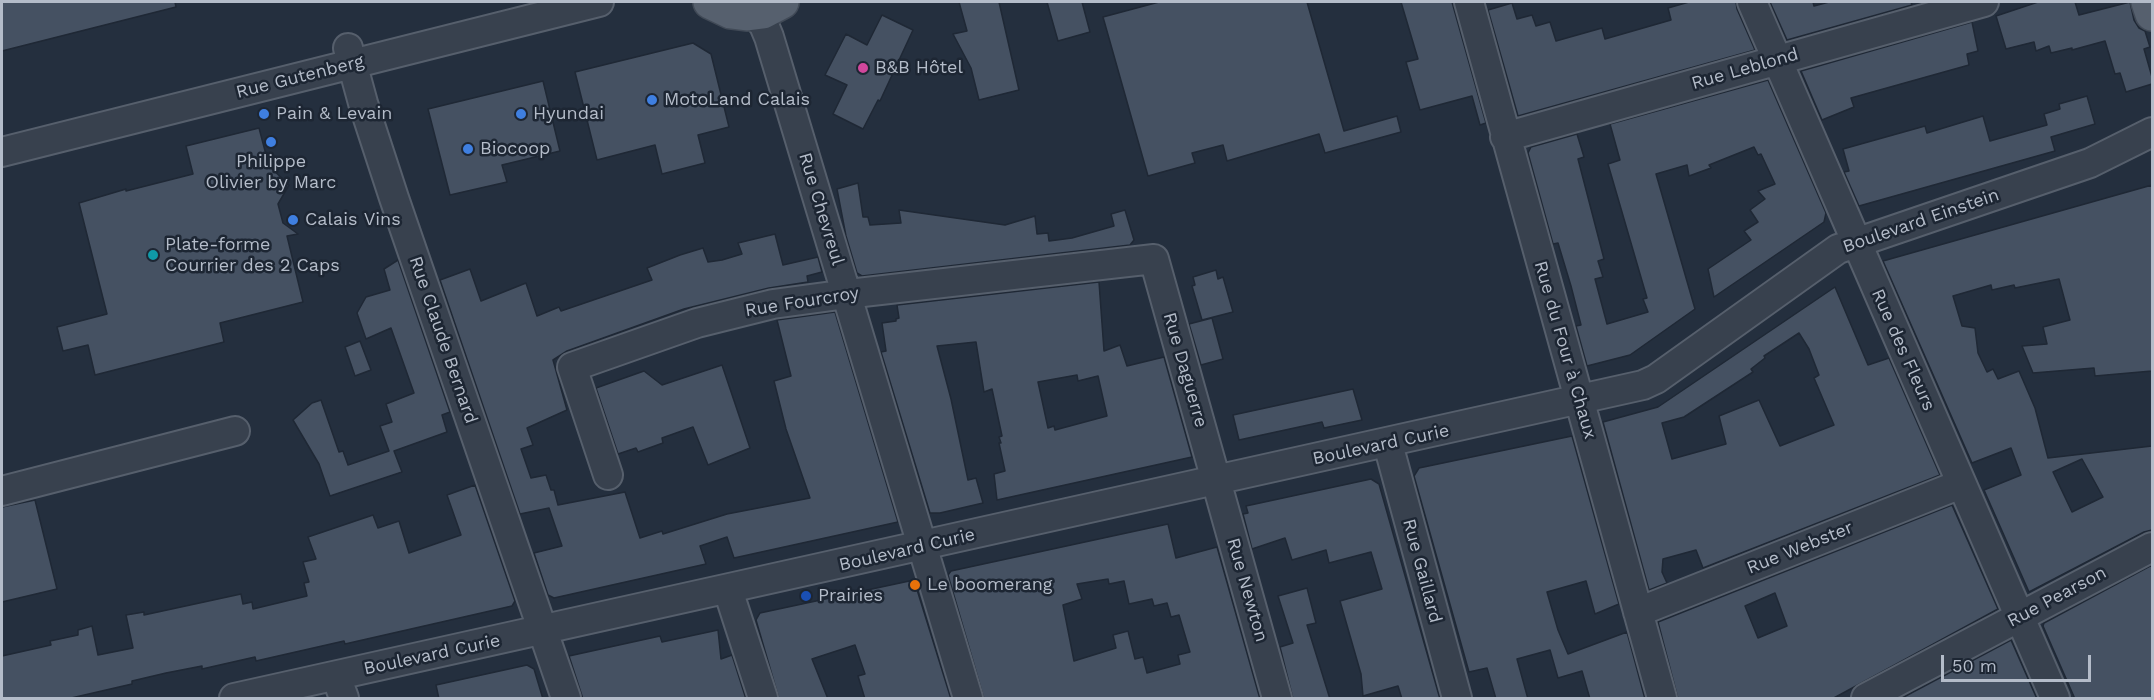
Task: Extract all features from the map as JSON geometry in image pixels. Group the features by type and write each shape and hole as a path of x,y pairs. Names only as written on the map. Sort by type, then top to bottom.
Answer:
{"main road":[{"path":"710,2 731,12 768,7"},
{"path":"2148,2 2152,14"}],"street":[{"name":"Rue Gutenberg","path":"2,152 350,56 532,2"},
{"name":"Rue Gutenberg","path":"2,136 350,56 599,2"},
{"name":"Rue du Four à Chaux","path":"1469,2 1662,699"},
{"name":"Rue des Fleurs","path":"1752,2 2055,699"},
{"name":"Rue Leblond","path":"1506,137 1984,2"},
{"name":"Rue Chevreul","path":"768,7 764,25 968,699"},
{"name":"Rue Claude Bernard","path":"350,56 400,215 566,699"},
{"name":"Boulevard Einstein","path":"1579,401 1652,382 1828,255 1855,242 2084,165 2152,132"},
{"name":"Rue Fourcroy","path":"608,476 572,367 727,315 773,304 1154,259"},
{"name":"Rue Daguerre","path":"1154,259 1216,481"},
{"name":"Boulevard Curie","path":"234,699 340,687 542,630 1579,401"},
{"path":"2,491 235,431"},
{"name":"Rue Gaillard","path":"1388,444 1457,699"},
{"name":"Rue Newton","path":"1216,481 1277,699"},
{"name":"Rue Webster","path":"1638,612 1961,484"},
{"name":"Rue Pearson","path":"1866,699 2152,547"},
{"path":"728,590 763,699"}],"building":[{"path":"2,2 175,2 176,7 2,51"},
{"path":"959,2 999,2 1019,90 979,100 971,68 953,34 967,31"},
{"path":"1047,2 1082,2 1090,32 1058,41"},
{"path":"1159,2 1307,2 1344,131 1397,116 1401,132 1325,153 1319,134 1227,161 1223,145 1192,153 1195,163 1148,176 1103,17"},
{"path":"1401,2 1452,2 1486,123 1480,125 1472,96 1420,110 1406,62 1418,59"},
{"path":"1689,2 1736,2 1755,50 1518,116 1488,10 1512,3 1517,19 1532,15 1536,26 1550,22 1556,41 1602,28 1605,39 1671,20 1668,8"},
{"path":"1770,2 1813,2 1814,6 1829,2 1911,2 1912,5 1787,40"},
{"path":"2038,2 2075,2 2079,15 2130,2 2134,20 2139,28 2145,31 2150,47 2144,49 2152,84 2126,92 2120,73 2115,74 2105,41 2051,53 2049,46 2036,51 2034,42 2006,49 1996,16"},
{"name":"B&B Hôtel","path":"882,15 913,30 880,101 878,100 863,129 833,114 847,85 825,75 846,34 867,45"},
{"path":"1972,22 1978,51 1967,54 1969,65 1851,98 1854,107 1822,120 1801,71"},
{"name":"MotoLand Calais","path":"693,43 711,54 729,127 698,135 705,163 662,174 655,145 597,160 575,72"},
{"path":"1768,80 1826,213 1824,222 1714,297 1708,269 1751,240 1744,231 1758,222 1750,210 1765,199 1758,191 1775,184 1761,154 1758,155 1754,147 1709,165 1711,168 1689,176 1687,165 1656,174 1695,309 1630,355 1587,366 1576,326 1581,325 1571,286 1558,243 1553,244 1528,153 1531,147 1577,134 1584,157 1578,159 1604,259 1598,261 1603,277 1595,279 1607,324 1648,312 1643,299 1647,298 1608,164 1620,160 1610,124"},
{"path":"543,81 560,151 502,165 507,182 450,195 428,109"},
{"path":"2087,96 2095,124 2051,137 2055,151 1859,206 1844,172 1849,171 1843,149 1925,126 1927,133 1983,116 1990,141 2047,125 2044,114 2060,109 2059,104"},
{"path":"259,128 269,166 289,185 278,204 283,223 298,234 287,236 303,302 220,323 224,342 95,375 88,345 63,351 57,327 107,314 79,203 126,189 126,191 193,174 186,146"},
{"path":"858,183 863,217 868,217 870,225 901,223 899,210 1005,225 1035,216 1037,234 1048,233 1049,241 1072,238 1114,226 1111,214 1125,210 1134,240 1130,245 862,276 857,273 846,236 837,189"},
{"path":"2152,185 2152,371 2095,376 2094,368 2033,373 2022,346 2047,344 2043,327 2070,320 2059,279 2015,288 2014,285 1992,290 1991,285 1953,296 1962,326 1975,328 1978,353 1987,372 1993,369 1998,379 2019,371 2035,408 2048,458 2152,446 2152,530 2144,532 2029,592 1984,490 2021,475 2011,448 1972,463 1883,261","holes":["2082,459 2103,497 2072,512 2053,472"]},
{"path":"775,234 783,265 818,257 822,272 807,276 808,282 769,288 684,309 567,351 553,360 567,410 527,428 533,445 521,449 531,478 546,475 551,490 554,490 558,505 625,492 640,538 662,531 663,534 727,514 810,498 786,429 774,381 791,376 777,320 835,312 898,522 734,558 727,537 700,546 706,564 554,598 548,595 534,553 562,546 549,508 520,514 440,280 470,269 481,301 526,283 537,316 559,307 561,311 652,280 647,268 680,255 703,248 708,262 722,260 742,254 738,243"},
{"path":"398,260 450,412 442,415 447,432 394,451 402,472 330,496 319,464 293,420 312,403 321,400 339,452 343,451 348,465 389,451 380,426 392,422 386,404 414,393 391,328 366,339 357,313 366,297 390,290 384,269"},
{"path":"1216,270 1218,279 1223,277 1233,312 1202,320 1192,286 1195,285 1193,277"},
{"path":"1099,282 1104,351 1120,345 1127,366 1164,357 1192,457 997,500 994,474 1005,471 999,443 1001,443 999,437 1002,436 992,389 984,392 976,342 937,346 968,480 976,478 983,503 940,513 930,513 881,352 886,351 882,323 896,321 899,318 897,305","holes":["1077,375 1078,381 1098,376 1107,416 1055,430 1054,426 1048,428 1038,382"]},
{"path":"1835,287 1868,365 1889,358 1940,475 1703,568 1696,550 1663,559 1662,572 1667,583 1649,590 1603,422 1658,407","holes":["1799,333 1809,349 1819,375 1814,378 1834,425 1780,446 1759,400 1719,416 1726,444 1672,459 1662,423 1684,417 1753,372 1751,369 1765,358 1764,356"]},
{"path":"1212,318 1223,359 1201,365 1189,324"},
{"path":"360,341 371,370 355,376 345,347"},
{"path":"722,365 750,448 708,465 693,427 662,438 663,443 638,452 636,448 618,454 596,388 644,371 662,385"},
{"path":"1353,389 1362,420 1324,428 1322,422 1239,440 1233,415"},
{"path":"1572,436 1619,604 1595,614 1586,581 1547,592 1568,654 1627,632 1645,699 1590,699 1582,671 1558,678 1550,650 1517,659 1528,699 1496,699 1487,668 1469,672 1414,476 1419,468"},
{"path":"1371,479 1379,484 1440,699 1402,699 1398,686 1363,696 1361,674 1340,601 1382,589 1371,552 1329,563 1326,550 1292,560 1285,538 1252,549 1243,514 1248,513 1246,506"},
{"path":"475,485 515,601 512,606 345,644 344,641 256,661 255,657 202,669 202,666 166,673 132,681 132,684 67,699 2,699 2,656 51,645 50,641 78,635 78,630 92,626 98,655 133,648 126,615 144,612 144,615 241,594 243,604 252,602 253,609 307,596 304,583 309,582 303,562 316,559 308,537 373,515 378,528 399,521 409,553 461,535 447,495"},
{"path":"35,500 57,589 2,602 2,507"},
{"path":"1952,505 1998,609 1832,699 1678,699 1658,622","holes":["1775,593 1787,626 1758,638 1745,606"]},
{"path":"1168,524 1176,558 1217,547 1260,699 984,699 948,575 951,571","holes":["1108,579 1109,584 1124,581 1129,604 1152,599 1154,606 1167,603 1171,617 1179,615 1190,652 1178,655 1180,664 1147,673 1143,657 1135,659 1128,631 1113,635 1116,648 1074,661 1063,605 1082,599 1077,584"]},
{"path":"2152,565 2152,699 2075,699 2043,626 2044,623"},
{"path":"914,580 951,699 865,699 858,676 865,674 855,645 812,659 828,699 779,699 756,620 760,613"},
{"path":"1307,588 1316,623 1307,625 1330,699 1293,699 1280,647 1293,643 1278,596"},
{"path":"718,630 721,659 732,655 746,699 583,699 569,656 660,636 662,642"},
{"path":"2011,640 2037,699 1900,699"},
{"path":"527,665 534,669 543,699 439,699 436,685"}],"place":[{"name":"B&B Hôtel","path":"863,68"},
{"name":"MotoLand Calais","path":"652,100"},
{"name":"Pain & Levain","path":"264,114"},
{"name":"Hyundai","path":"521,114"},
{"name":"Philippe Olivier by Marc","path":"271,142"},
{"name":"Biocoop","path":"468,149"},
{"name":"Calais Vins","path":"293,220"},
{"name":"Plate-forme Courrier des 2 Caps","path":"153,255"},
{"name":"Le boomerang","path":"915,585"},
{"name":"Prairies","path":"806,596"}]}
